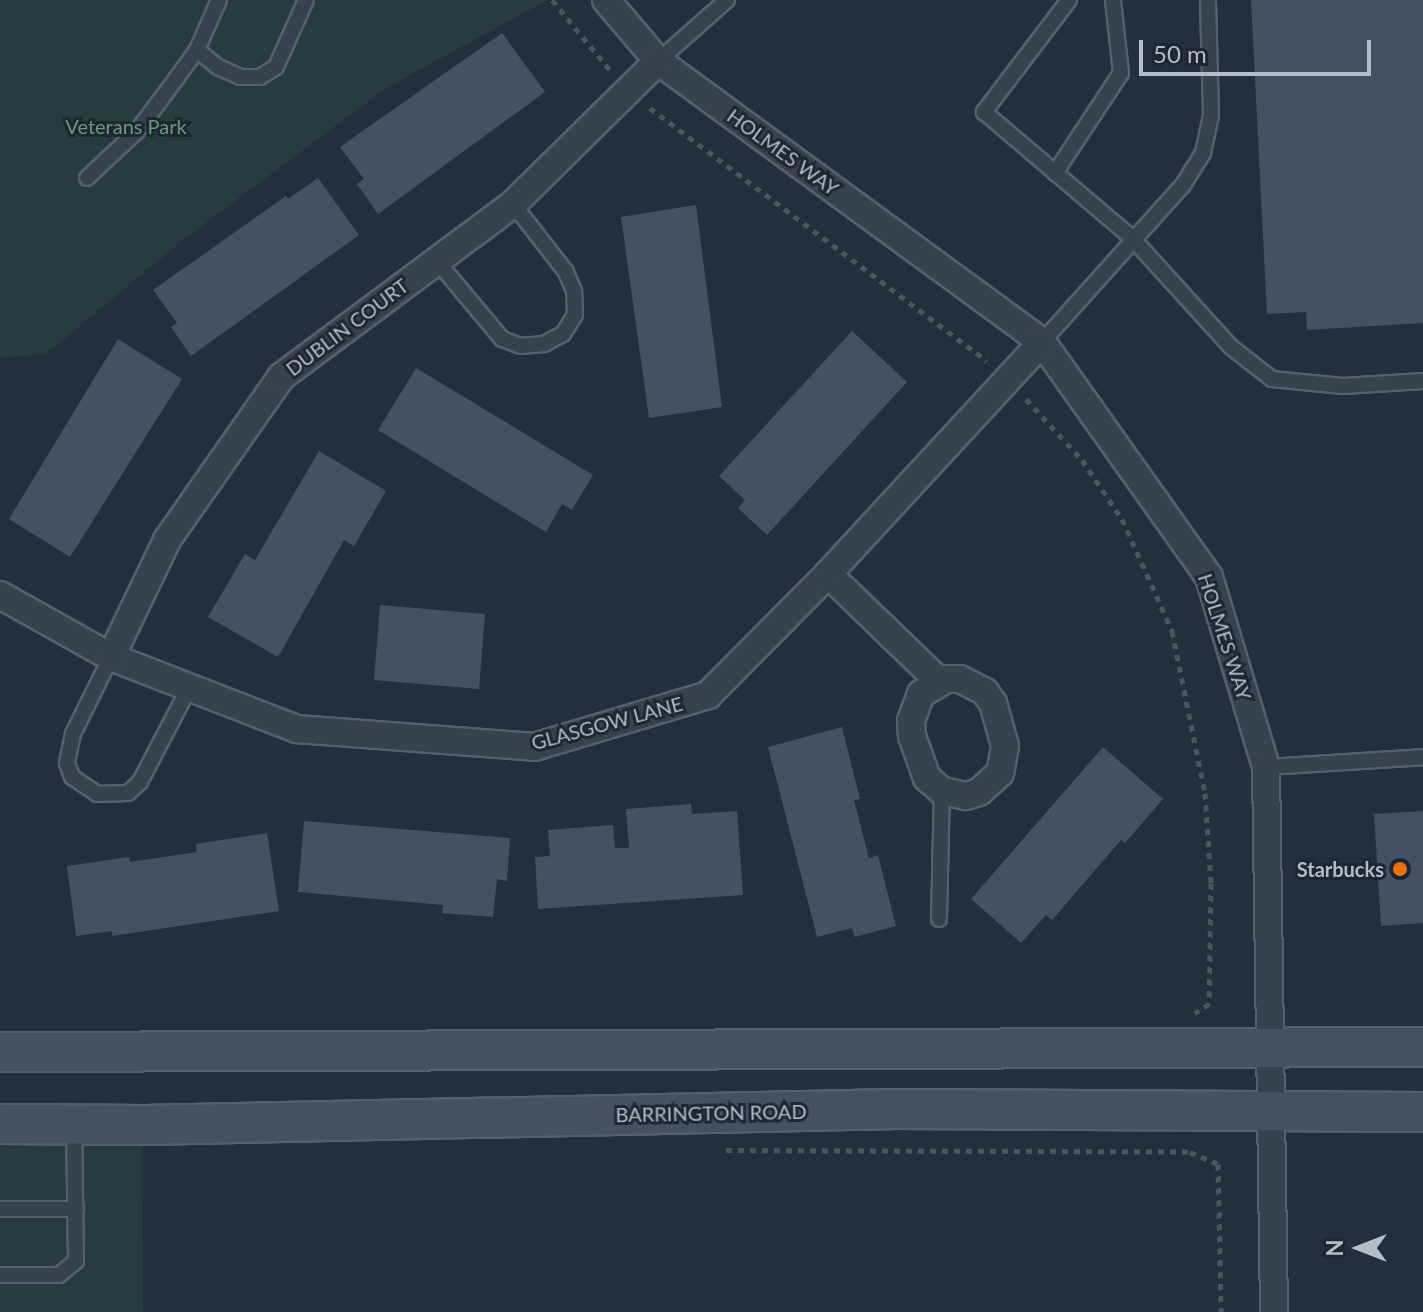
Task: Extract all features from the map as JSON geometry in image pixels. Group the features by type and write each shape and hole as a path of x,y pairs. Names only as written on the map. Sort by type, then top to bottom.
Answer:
{"main road":[{"path":"0,1052 1423,1047"},
{"name":"BARRINGTON ROAD","path":"0,1124 896,1109 1423,1112"}],"street":[{"name":"HOLMES WAY","path":"606,0 658,61 1042,342 1209,577 1266,767 1274,1312"},
{"name":"DUBLIN COURT","path":"111,657 167,540 281,377 513,204 658,61"},
{"name":"GLASGOW LANE","path":"0,595 111,657 297,729 534,747 708,695 828,574 1042,342"},
{"path":"828,574 940,682"},
{"path":"960,679 985,692 993,703 1005,746 1000,773 991,785 966,796 942,791 927,778 911,721 921,694 940,682 960,679"}],"lane":[{"path":"87,178 137,131 197,50 219,0"},
{"path":"197,50 218,67 240,77 260,77 276,67 306,0"},
{"path":"658,61 727,0"},
{"path":"1069,0 984,112 1133,239 1231,347 1272,379 1343,386 1423,381"},
{"path":"1055,173 1121,73 1113,0"},
{"path":"1042,342 1183,185 1203,153 1211,116 1208,0"},
{"path":"436,260 502,339 521,346 544,344 563,334 575,315 574,291 566,272 513,204"},
{"path":"111,657 73,734 67,763 72,777 97,794 128,793 140,782 189,688"},
{"path":"1266,767 1423,757"},
{"path":"939,919 942,791"},
{"path":"0,1275 59,1275 76,1261 74,1125"},
{"path":"0,1209 76,1209"}],"path":[{"path":"552,0 627,89 820,238 975,349 1072,448 1122,519 1172,631 1205,793 1211,883 1209,1004 1191,1016"},
{"path":"1190,1152 1218,1164 1221,1312"}],"green space":[{"name":"Veterans Park","path":"0,0 547,0 385,89 178,244 46,354 0,358"},
{"path":"0,1131 142,1131 143,1312 0,1312"}],"building":[{"path":"1251,0 1423,0 1423,323 1307,330 1306,312 1267,314"},
{"path":"502,33 545,92 378,214 357,184 364,179 340,147"},
{"path":"318,178 359,235 191,356 171,327 177,323 153,290 286,196 288,199"},
{"path":"696,205 722,407 649,418 621,217"},
{"path":"852,331 907,382 767,535 738,508 745,500 719,476"},
{"path":"118,339 182,379 70,557 9,519"},
{"path":"416,368 593,475 572,510 562,504 546,532 378,430"},
{"path":"319,451 386,491 354,546 344,540 278,657 208,617 245,554 255,560"},
{"path":"380,605 485,614 479,689 374,680"},
{"path":"842,727 860,799 854,800 869,858 878,855 896,926 855,937 852,928 817,937 768,747"},
{"path":"1103,747 1163,799 1125,843 1121,840 1052,920 1046,915 1021,943 971,899"},
{"path":"691,804 692,814 737,811 743,895 538,909 535,857 550,856 548,830 613,825 615,848 629,848 626,809"},
{"name":"Starbucks","path":"1423,811 1423,923 1381,926 1374,814"},
{"path":"304,821 510,838 507,881 497,879 493,917 442,913 443,905 298,892"},
{"path":"267,833 279,911 112,936 112,931 76,936 67,866 129,857 130,862 197,852 196,844"}],"place":[{"name":"Starbucks","path":"1400,869"}]}
